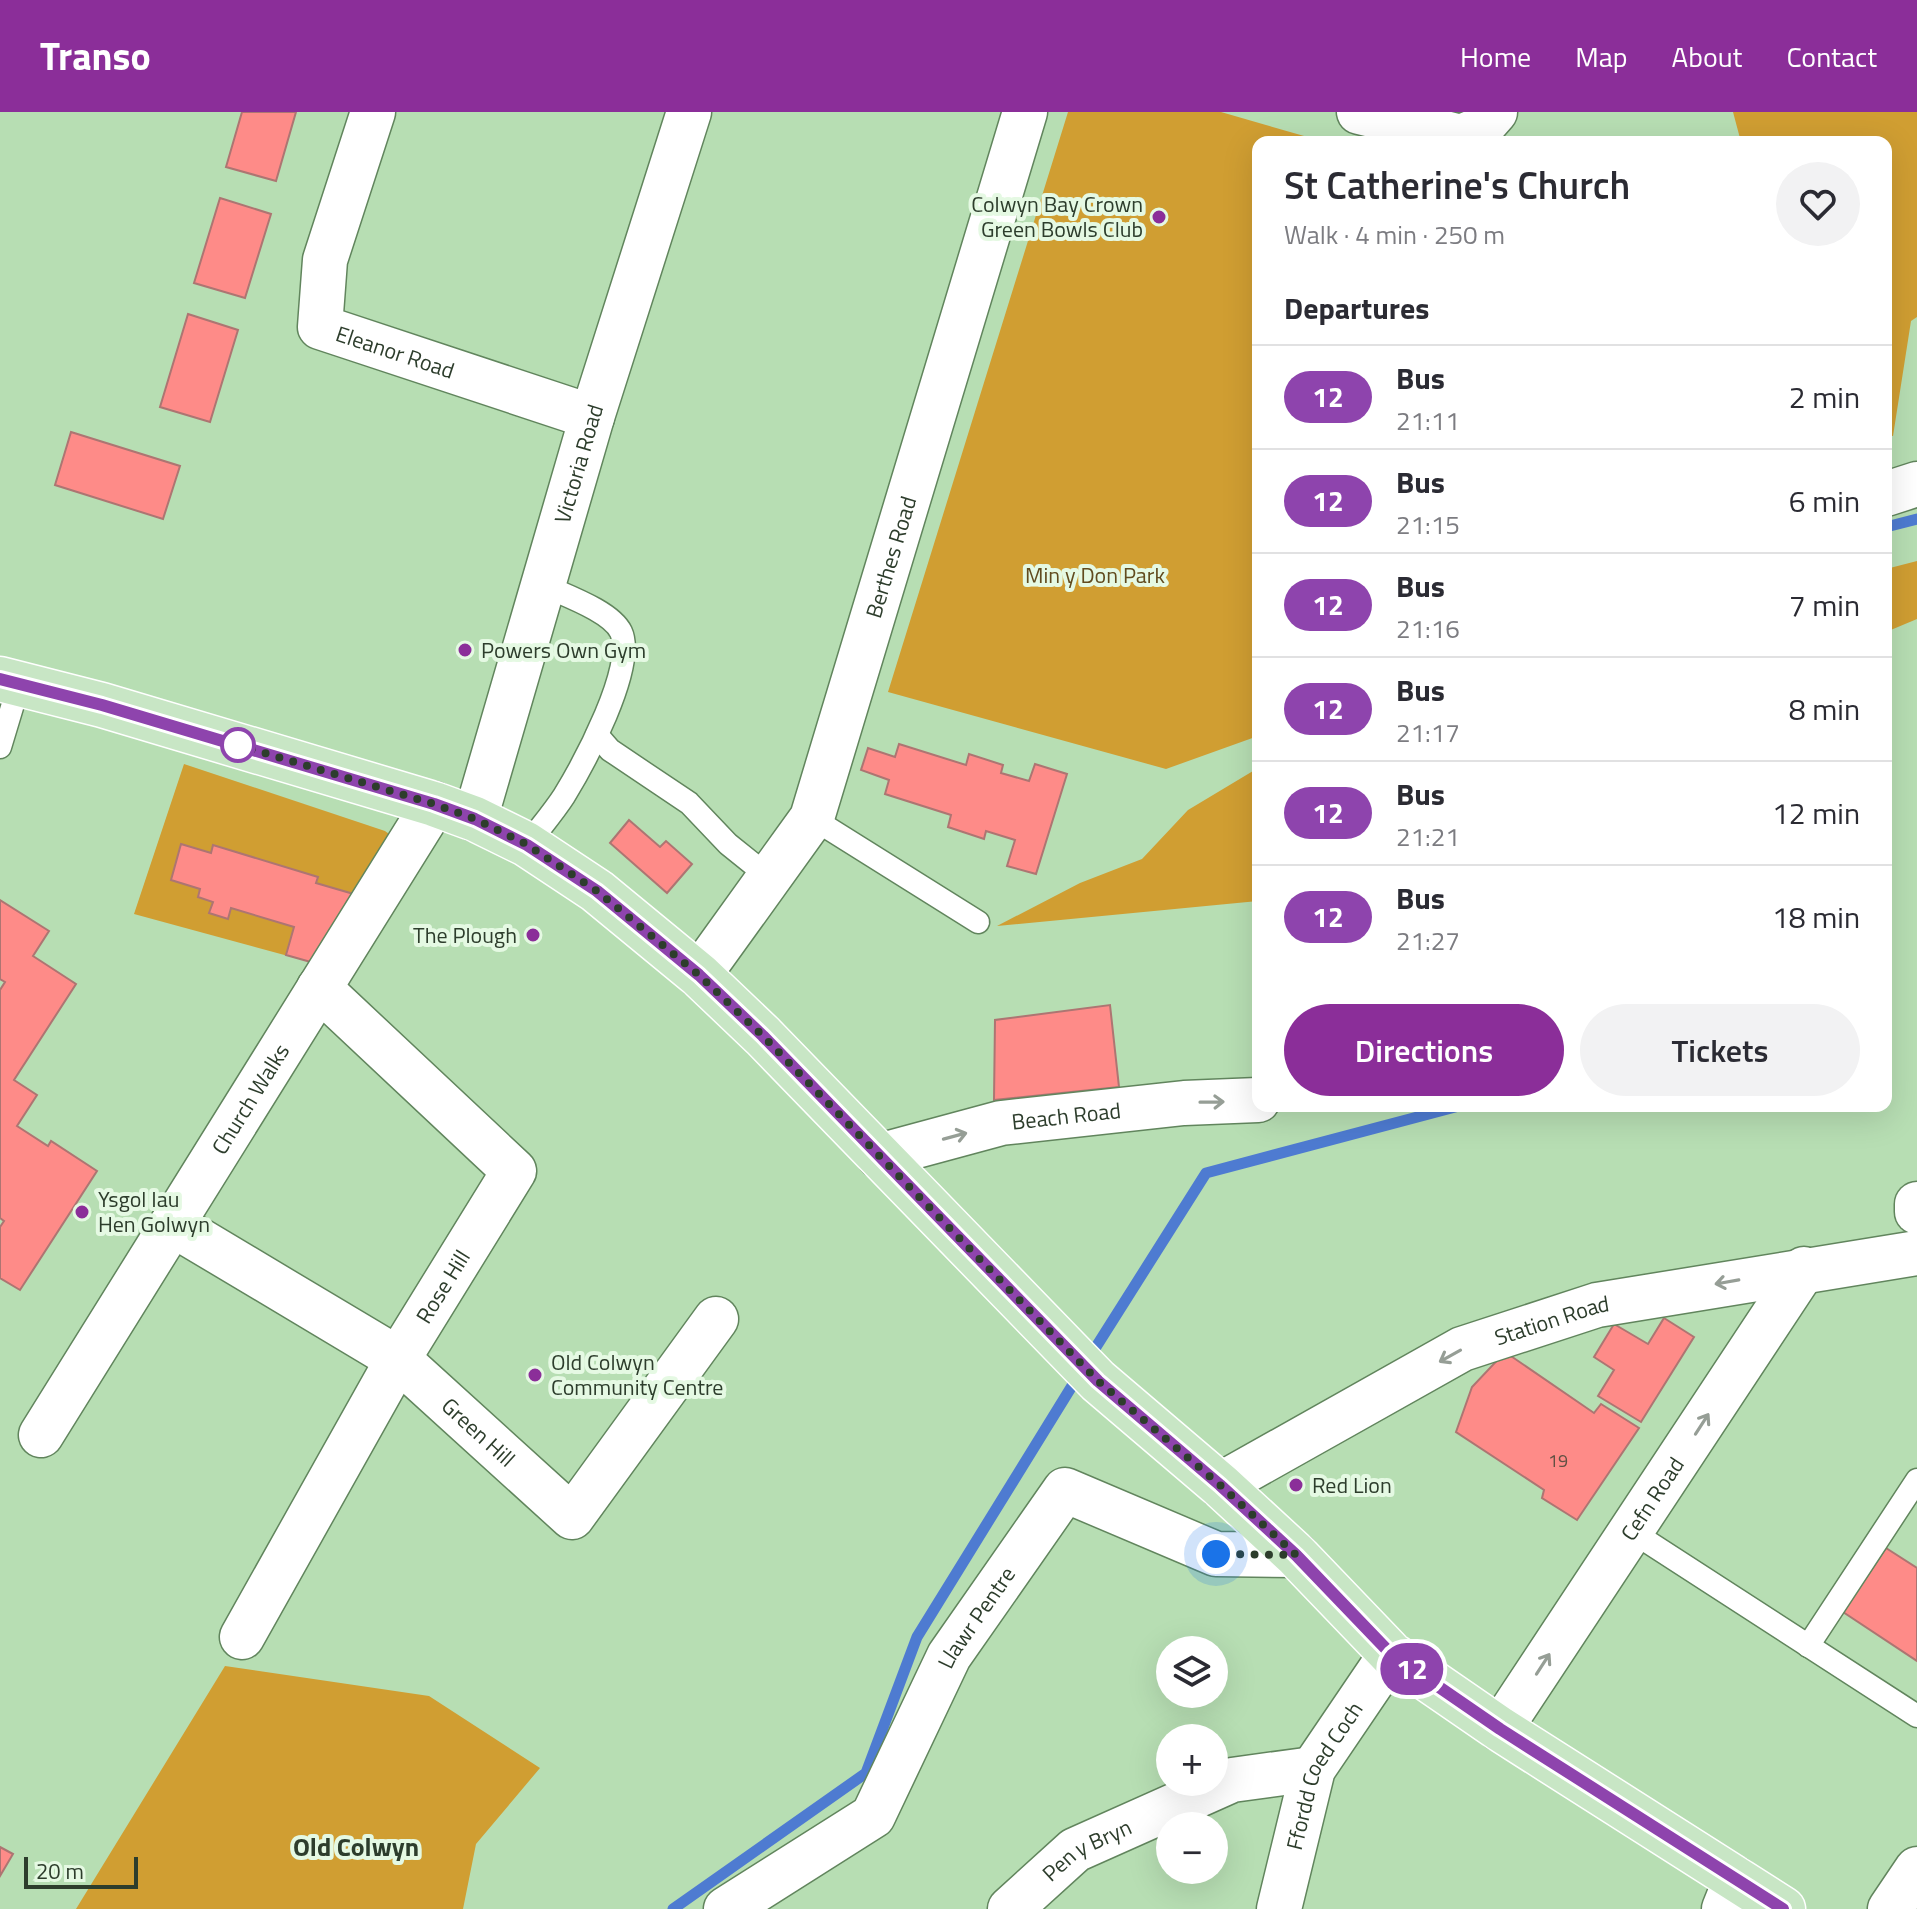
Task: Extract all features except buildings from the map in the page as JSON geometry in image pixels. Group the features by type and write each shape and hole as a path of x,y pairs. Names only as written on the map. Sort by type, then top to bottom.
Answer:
{"main road":[{"path":"10,681 102,705 434,804 475,819 527,845 597,891 699,975 763,1036 1098,1381 1220,1485 1296,1555 1391,1654 1730,1894 1783,1909"}],"street":[{"name":"Eleanor Road","path":"373,112 325,260 320,327 592,417"},
{"name":"Victoria Road","path":"475,819 592,417 689,112"},
{"name":"Berthes Road","path":"699,975 812,818 1025,112"},
{"path":"1359,112 1457,136"},
{"path":"1463,136 1480,129 1495,112"},
{"path":"1892,492 1917,484"},
{"name":"Church Walks","path":"41,1435 434,804"},
{"name":"Rose Hill","path":"242,1637 398,1359 514,1171 319,988"},
{"name":"Beach Road","path":"879,1156 1001,1123 1184,1103 1252,1100"},
{"path":"1917,1204 1917,1212"},
{"name":"Green Hill","path":"172,1224 398,1359 572,1517 716,1319"},
{"name":"Station Road","path":"1220,1485 1462,1349 1597,1305 1917,1253"},
{"name":"Cefn Road","path":"1500,1729 1804,1269"},
{"name":"Llawr Pentre","path":"726,1909 873,1816 949,1656 1065,1490 1216,1554 1296,1555"},
{"name":"Ffordd Coed Coch","path":"1279,1909 1313,1769 1391,1654"},
{"name":"Pen y Bryn","path":"1010,1909 1075,1850 1232,1780 1313,1769"},
{"path":"1890,1909 1917,1869"}],"lane":[{"path":"527,845 563,797 597,735 623,668 622,633 609,617 543,585"},
{"path":"0,747 10,681"},
{"path":"597,735 610,750 689,803 728,844 769,877"},
{"path":"812,818 978,922"},
{"path":"1808,1646 1917,1480"},
{"path":"1631,1531 1917,1716"}],"green space":[{"name":"Min y Don Park","path":"1068,112 1221,112 1304,136 1252,136 1252,738 1166,769 888,692"},
{"path":"1733,112 1917,112 1917,317 1911,321 1893,436 1892,136 1739,136"},
{"path":"1917,561 1917,619 1892,629 1892,567"},
{"path":"184,764 385,831 393,837 325,966 134,914"},
{"path":"1252,772 1252,902 997,926 1080,883 1142,859 1188,810"},
{"path":"225,1666 429,1696 540,1768 476,1844 463,1909 76,1909"}],"waterway":[{"path":"1892,525 1917,519"},
{"path":"1089,1358 1206,1173 1436,1112"},
{"path":"673,1909 866,1773 917,1637 1080,1373"}],"bus line":[{"name":"12","path":"0,679 102,705 434,804 475,819 526,844 597,891 699,975 763,1036 1098,1381 1220,1485 1296,1555 1391,1654 1500,1729 1783,1909"}],"place":[{"name":"Colwyn Bay Crown Green Bowls Club","path":"1159,217"},
{"name":"Powers Own Gym","path":"465,650"},
{"name":"The Plough","path":"533,935"},
{"name":"Ysgol Iau Hen Golwyn","path":"82,1212"},
{"name":"Old Colwyn Community Centre","path":"535,1375"},
{"name":"Red Lion","path":"1296,1485"}],"district":[{"name":"Old Colwyn","path":"356,1847"}],"route":[{"path":"238,745 434,804 475,819 526,844 597,891 699,975 763,1036 1098,1381 1220,1485 1296,1555 1216,1554"}]}
